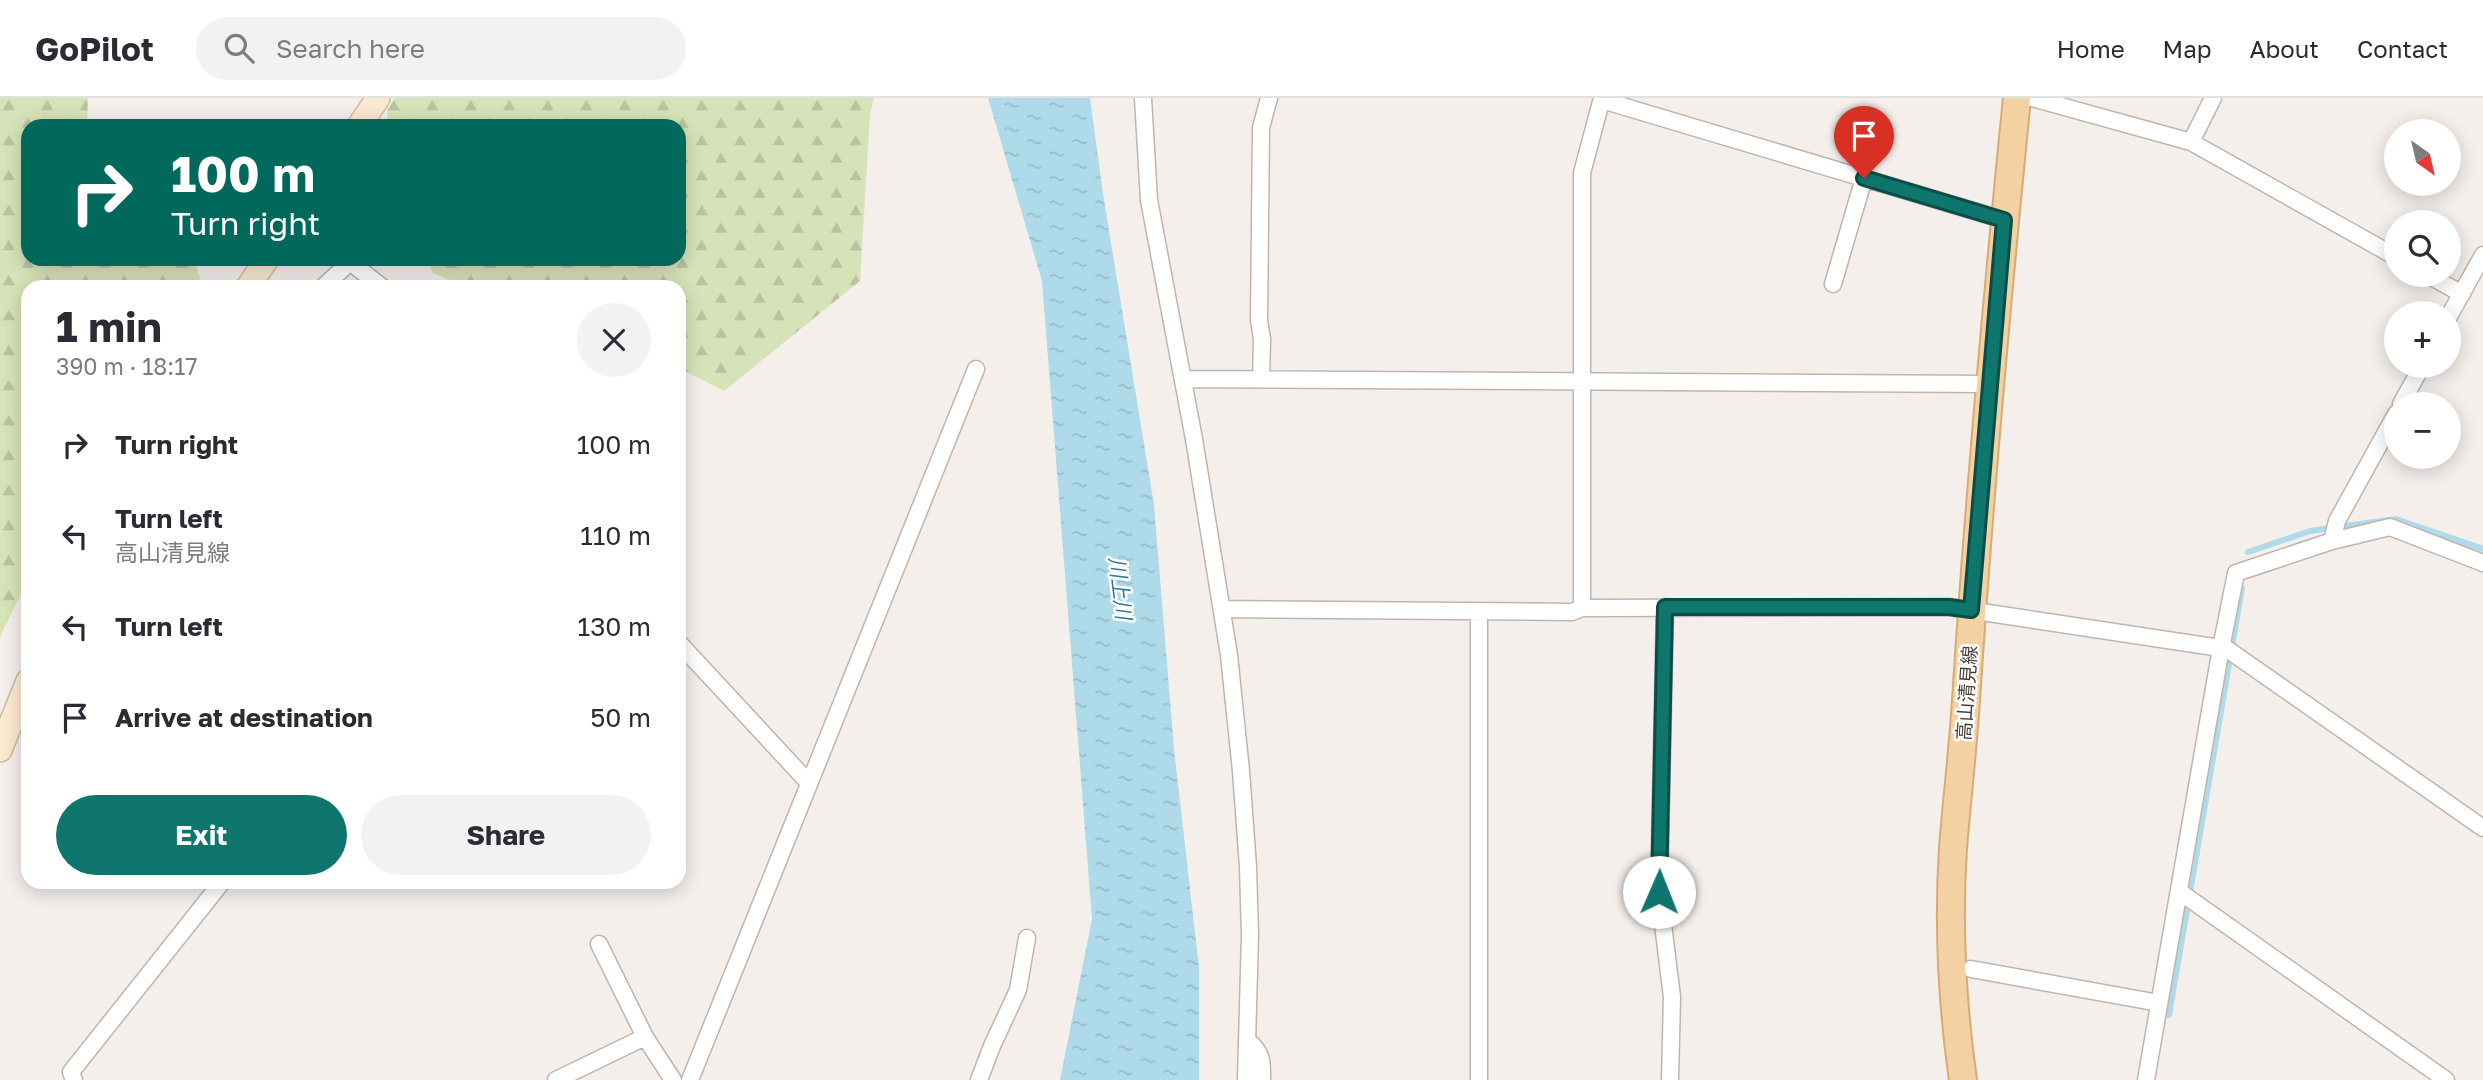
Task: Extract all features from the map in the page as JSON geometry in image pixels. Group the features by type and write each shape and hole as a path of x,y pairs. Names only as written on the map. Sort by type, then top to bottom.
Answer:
{"main road":[{"name":"高山清見線","path":"1963,1080 1950,929 1953,849 2004,220 2017,98"}],"street":[{"path":"364,119 378,98"},
{"path":"1143,98 1149,200 1223,609 1241,771 1248,867 1247,1080"},
{"path":"1261,379 1261,128 1269,98"},
{"path":"2032,98 2191,142 2384,250"},
{"path":"2191,142 2213,98"},
{"path":"1583,608 1582,173 1602,99 2004,220"},
{"path":"1833,284 1864,178"},
{"path":"2458,301 2483,255"},
{"path":"331,280 346,266"},
{"path":"355,266 373,280"},
{"path":"2449,287 2462,294"},
{"path":"690,1080 976,369"},
{"path":"1183,379 1991,384"},
{"path":"2334,532 2384,437"},
{"path":"2146,1080 2159,1003 2187,897 2229,651 2236,573 2334,532 2390,527 2483,563"},
{"path":"1665,607 1659,892 1672,997 1670,1080"},
{"path":"1223,609 1572,612 1583,608 1949,607 2229,651 2483,828"},
{"path":"1479,611 1479,1080"},
{"path":"686,651 808,782"},
{"path":"0,750 21,698"},
{"path":"74,1080 71,1072 216,889"},
{"path":"2187,897 2446,1080"},
{"path":"979,1080 1018,990 1027,938"},
{"path":"599,944 645,1037 673,1080"},
{"path":"1971,969 2159,1003"},
{"path":"556,1080 645,1037"},
{"path":"1249,1042 1258,1049 1262,1059 1262,1080"}],"green space":[{"path":"0,98 88,98 87,119 21,119 21,266 196,266 200,278 21,280 21,594 0,637"},
{"path":"395,98 874,98 870,115 860,281 724,391 686,372 686,280 450,280 433,273 430,266 686,266 686,119 388,119 387,110"}],"water":[{"name":"川上川","path":"988,98 1090,98 1154,505 1174,749 1199,968 1199,1080 1060,1080 1092,919 1042,281"}],"waterway":[{"path":"2248,552 2310,531 2396,519 2483,549"},
{"path":"2169,1015 2242,588"}],"route":[{"path":"1659,892 1665,607 1949,607 1971,610 2004,220 1864,178"}]}
